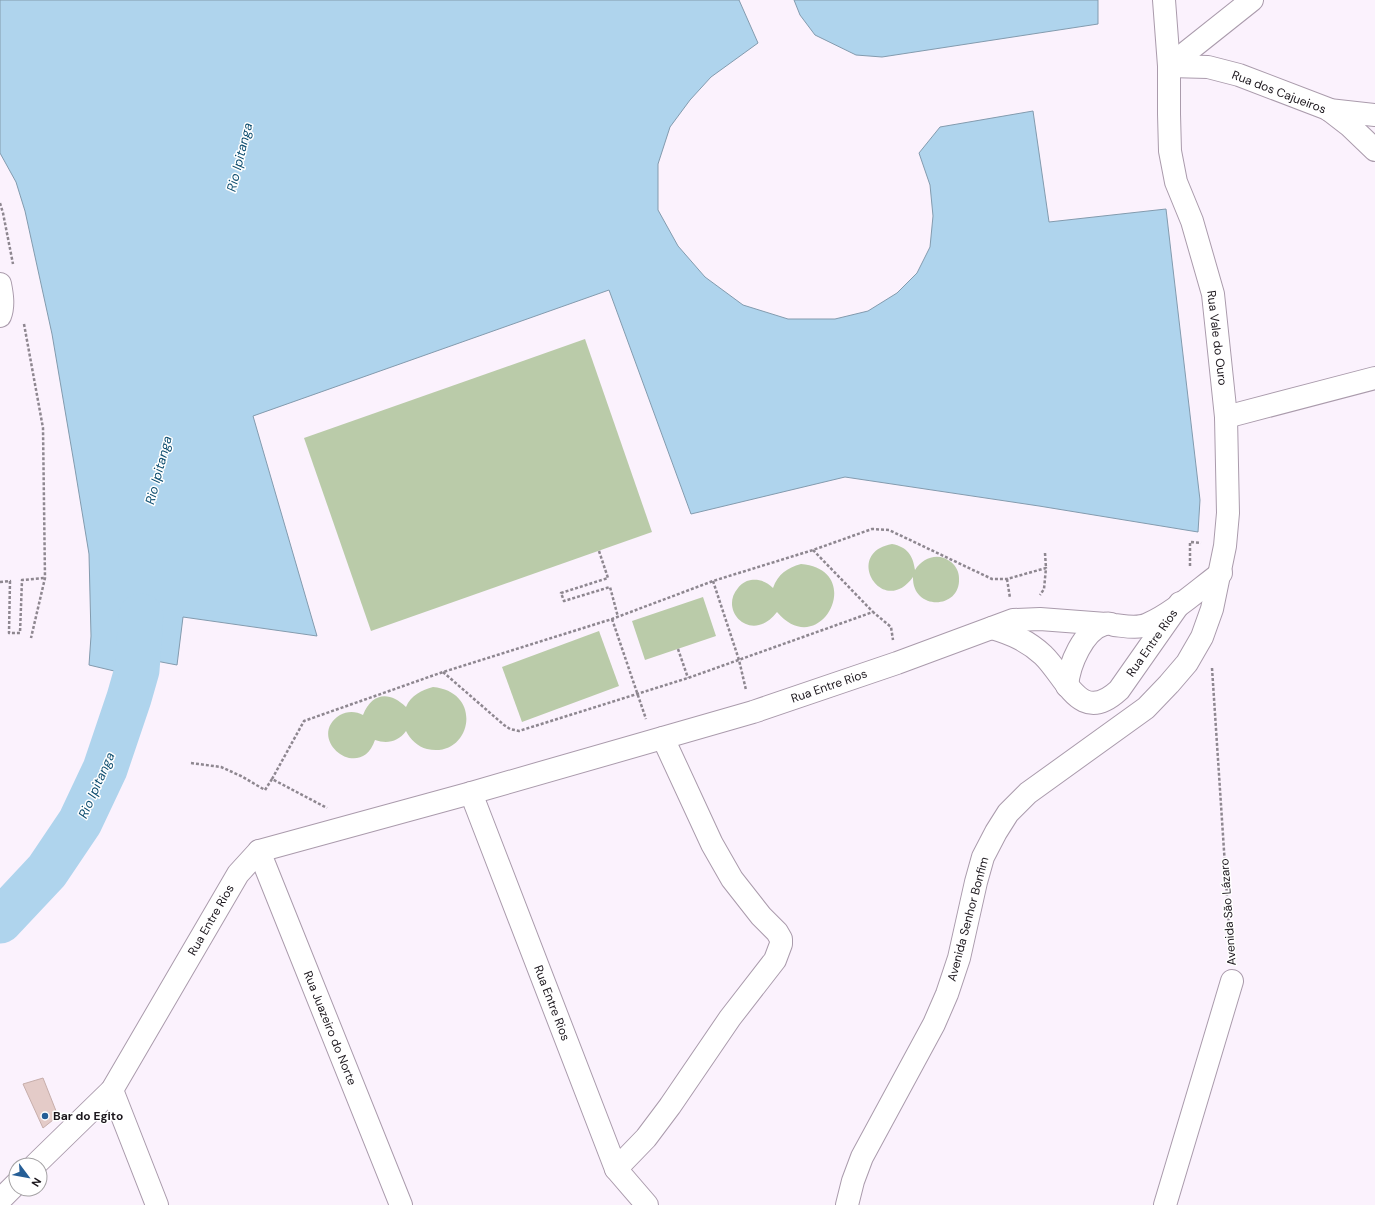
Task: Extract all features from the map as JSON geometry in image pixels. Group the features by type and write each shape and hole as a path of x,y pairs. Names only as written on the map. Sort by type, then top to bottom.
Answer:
{"street":[{"name":"Rua Vale do Ouro","path":"1164,0 1169,66 1168,114 1170,151 1176,182 1192,221 1213,294 1226,417 1228,513 1225,546 1212,609"},
{"path":"1169,66 1252,0"},
{"name":"Rua dos Cajueiros","path":"1169,66 1208,67 1239,75 1328,110 1350,126 1375,150"},
{"path":"1328,110 1375,115"},
{"path":"0,284 2,292 2,310 0,316"},
{"path":"1226,417 1375,378"},
{"name":"Rua Entre Rios","path":"43,1157 112,1090 238,874 259,851 471,793 753,712 1013,620 1040,619 1133,627 1146,625 1159,619 1220,573"},
{"name":"Rua Entre Rios","path":"992,628 1010,633 1028,642 1045,657 1067,686 1076,695 1088,703 1100,703 1110,698 1119,690 1180,603"},
{"name":"Avenida Senhor Bonfim","path":"846,1205 862,1157 930,1031 947,994 959,958 983,857 996,832 1008,813 1028,793 1146,708 1187,663 1202,637 1212,609"},
{"path":"1067,686 1068,674 1078,649 1095,630 1106,624"},
{"path":"616,1169 646,1138 670,1106 730,1018 774,960 781,944 781,939 777,932 761,916 732,879 712,844 664,738"},
{"name":"Rua Entre Rios","path":"471,793 616,1169 647,1205"},
{"name":"Rua Juazeiro do Norte","path":"259,851 401,1205"},
{"name":"Avenida São Lázaro","path":"1165,1205 1232,981"},
{"path":"112,1090 157,1205"},
{"path":"0,1200 8,1192"}],"path":[{"path":"0,203 13,267"},
{"path":"23,320 43,428 45,578 31,638"},
{"path":"272,779 304,721 443,672 618,617 713,582 813,550 872,529 888,530 992,578 1007,579 1046,568"},
{"path":"1190,570 1190,542 1225,546"},
{"path":"813,550 873,612 891,627"},
{"path":"599,551 608,578 561,593 564,601 610,587 618,617"},
{"path":"1037,600 1044,589 1046,568 1045,553"},
{"path":"0,582 10,581 9,633 20,633 22,580 45,578"},
{"path":"1007,579 1010,601"},
{"path":"713,582 739,660 753,712"},
{"path":"443,672 504,725 510,729 519,731 688,678 873,612"},
{"path":"612,619 638,694"},
{"path":"678,649 688,678"},
{"name":"Avenida São Lázaro","path":"1212,666 1232,981"}],"green space":[{"path":"585,339 652,532 371,631 304,438"},
{"path":"892,544 902,547 908,552 913,560 915,570 922,562 932,557 941,557 951,562 957,569 959,578 958,589 953,596 945,601 928,601 920,596 915,588 913,577 901,588 890,591 880,587 872,580 869,569 870,559 877,550"},
{"path":"801,564 821,570 832,581 834,595 830,609 821,621 808,627 793,625 777,612 767,621 758,625 748,625 741,621 735,614 732,606 733,597 742,584 749,580 757,580 768,584 773,588 780,575 791,567"},
{"path":"703,597 716,636 645,660 632,621"},
{"path":"599,631 619,686 522,722 502,667"},
{"path":"433,687 449,692 460,700 466,711 466,724 462,735 454,744 442,749 427,749 415,742 406,731 396,740 384,742 375,740 368,753 358,758 348,757 338,753 331,745 328,735 331,724 340,715 352,712 363,715 371,702 382,696 394,698 406,707 411,699 417,694"}],"water":[{"path":"0,0 739,0 758,43 711,77 690,100 670,127 658,164 658,210 678,246 705,277 743,305 788,319 835,319 868,311 897,293 917,273 930,247 933,216 930,185 919,153 940,127 1033,111 1049,222 1166,209 1200,500 1198,532 1039,506 845,477 691,514 609,290 253,416 317,636 183,617 177,665 156,661 152,680 89,665 91,636 89,554 52,334 25,211 16,182 0,153"},
{"path":"794,0 1098,0 1098,24 882,57 856,55 815,35 800,15"}],"building":[{"path":"43,1078 58,1116 43,1128 23,1084"}],"waterway":[{"name":"Rio Ipitanga","path":"0,921 47,871 80,822 105,769 137,670 141,616"}],"place":[{"name":"Bar do Egito","path":"45,1116"}]}
